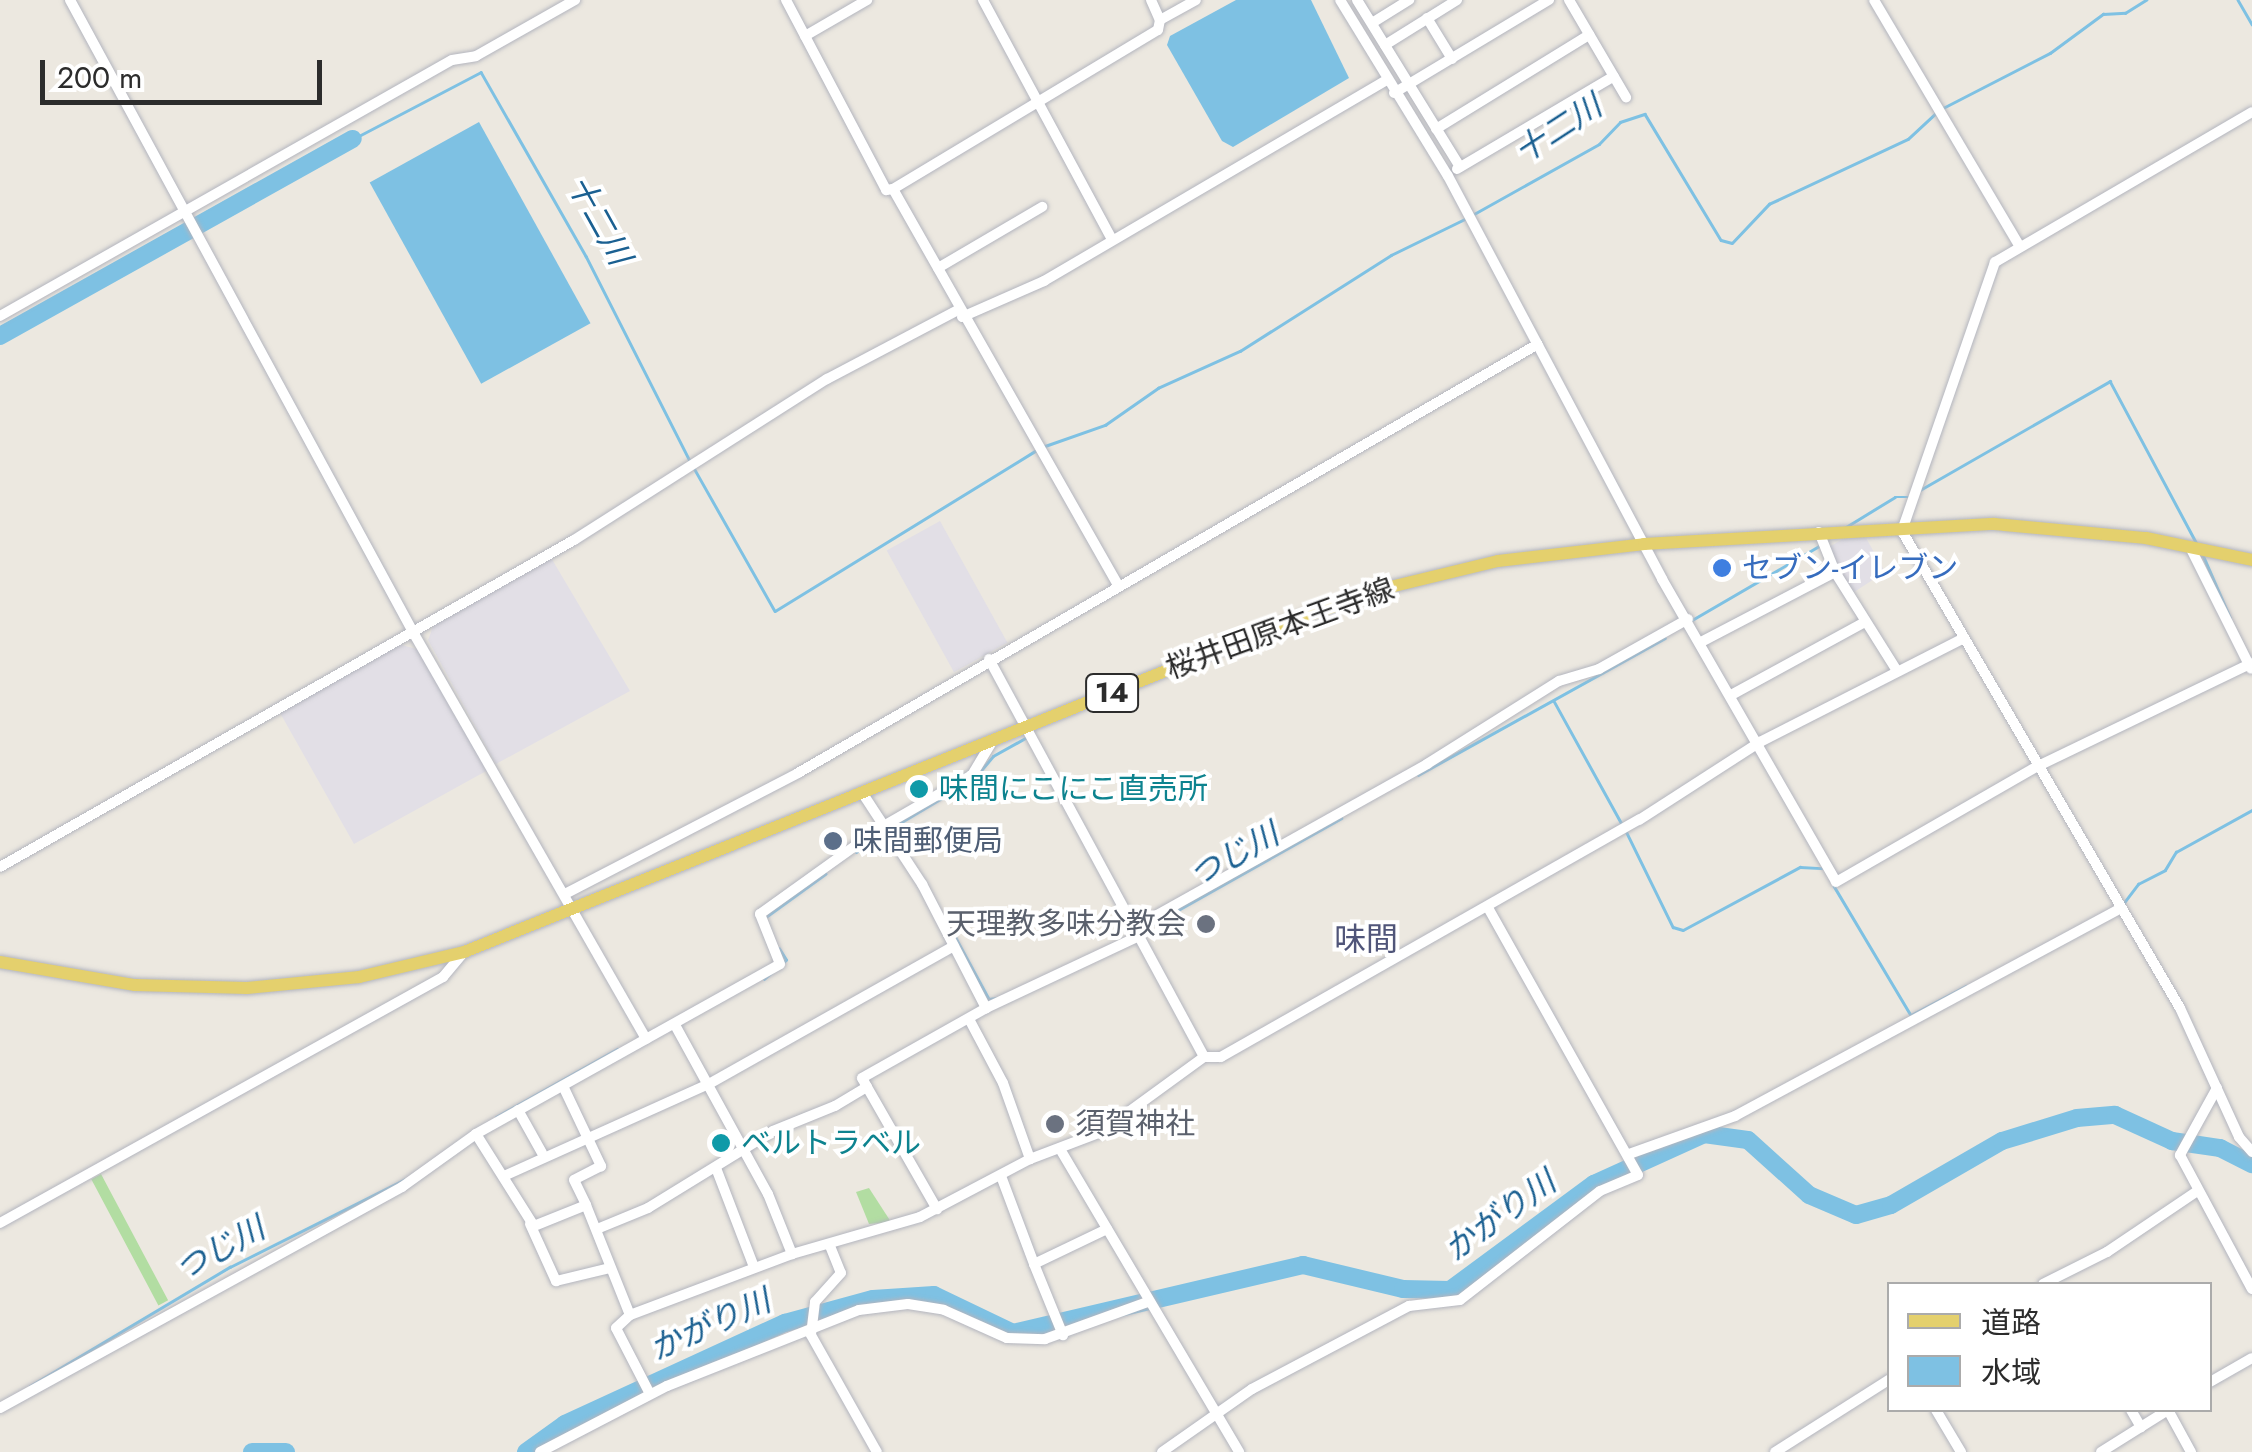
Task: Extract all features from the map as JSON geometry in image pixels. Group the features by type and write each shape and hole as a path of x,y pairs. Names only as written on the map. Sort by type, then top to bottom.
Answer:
{"main road":[{"name":"桜井田原本王寺線","path":"0,962 134,985 247,988 360,977 464,952 1386,588 1498,561 1644,544 1821,540 1904,526 2046,527 2190,546 2252,560"}],"street":[{"path":"70,0 413,632 646,1039"},
{"path":"0,316 452,60 476,56 575,0"},
{"path":"786,0 886,190 1158,30 1160,20 1151,0"},
{"path":"806,36 867,0"},
{"path":"983,0 1111,238"},
{"path":"1160,20 1196,0"},
{"path":"1340,0 1385,81 1448,176 1644,544 1703,641 1836,882 2038,766 2251,666 2190,546"},
{"path":"1372,23 1410,0"},
{"path":"1385,44 1457,0"},
{"path":"1394,93 1549,0"},
{"path":"1569,0 1626,97"},
{"path":"1874,0 2019,245"},
{"path":"1362,2 1460,167"},
{"path":"1427,18 1452,59"},
{"path":"1436,129 1589,35"},
{"path":"1448,176 1614,76"},
{"path":"0,867 574,540 827,379 962,313 1044,281 1111,238 1385,81"},
{"path":"2252,112 1994,262 1904,526 2118,910 2180,1008 2252,1152"},
{"path":"892,189 1117,584"},
{"path":"938,268 1042,208"},
{"path":"564,894 798,774 1117,584 1538,344"},
{"path":"1821,540 1865,622 1897,671"},
{"path":"1703,641 1836,572"},
{"path":"937,1209 862,1078 986,1008 1136,932 1427,764 1559,681 1599,669 1688,619"},
{"path":"1733,694 1865,622"},
{"path":"650,1394 616,1328 630,1315 792,1254 830,1246 937,1209 1030,1160 1101,1132 1204,1057 1221,1058 1487,906 1760,742 1964,638"},
{"path":"989,659 1204,1057"},
{"path":"0,1408 402,1187 476,1134 780,964 760,914 884,826 972,774 992,742"},
{"path":"864,794 986,1008"},
{"path":"1162,1452 1217,1418 1252,1389 1408,1306 1460,1300 1600,1191 1638,1175 1487,906"},
{"path":"1628,1154 1735,1116 2118,910"},
{"path":"504,1176 542,1153 709,1084 954,946"},
{"path":"0,1223 443,976 464,952"},
{"path":"969,1019 1003,1083 1030,1160"},
{"path":"675,1024 709,1084 792,1254"},
{"path":"563,1086 602,1166 574,1180 630,1315"},
{"path":"597,1229 648,1208 742,1149 868,1087"},
{"path":"2217,1088 2185,1137 2181,1152 2196,1192 2252,1289"},
{"path":"518,1110 542,1153"},
{"path":"476,1134 528,1220 556,1281 610,1268"},
{"path":"1060,1149 1239,1452"},
{"path":"716,1168 754,1268"},
{"path":"1000,1176 1063,1335"},
{"path":"2060,1281 2196,1192"},
{"path":"528,1220 534,1226 586,1206"},
{"path":"1034,1264 1107,1229"},
{"path":"830,1246 842,1274 816,1302 811,1326 818,1350 878,1452"},
{"path":"540,1452 650,1394 811,1326 859,1310 908,1304 944,1310 1007,1338 1063,1335 1148,1302"},
{"path":"2212,1381 2252,1358"},
{"path":"1774,1452 1791,1448 1887,1381"},
{"path":"1937,1412 1961,1452"},
{"path":"2132,1412 2140,1427"},
{"path":"2100,1452 2165,1412"},
{"path":"2169,1412 2190,1452"}],"shaded area":[{"path":"940,521 1007,643 954,672 887,551"},
{"path":"1852,534 1865,536 1885,572 1851,594 1829,547"},
{"path":"550,556 630,691 496,764 428,640 434,624"},
{"path":"398,644 420,650 488,770 354,844 279,711"}],"green space":[{"path":"101,1174 168,1300 158,1305 91,1179"},
{"path":"869,1188 891,1222 869,1224 856,1192"}],"water":[{"path":"1236,0 1311,0 1349,78 1233,147 1222,141 1167,45 1170,36"},
{"path":"479,122 591,323 481,384 370,183"}],"waterway":[{"name":"十二川","path":"1943,108 2050,53 2103,14 2125,13 2146,0"},
{"name":"十二川","path":"2238,0 2252,24"},
{"name":"十二川","path":"353,139 481,72 586,256 690,461"},
{"name":"十二川","path":"1474,214 1599,144 1620,122 1645,114 1721,240 1732,243 1769,204 1908,139 1937,112"},
{"name":"十二川","path":"0,336 353,139"},
{"name":"十二川","path":"1045,446 1105,425 1158,388 1240,351 1391,255 1467,218"},
{"path":"1920,490 2110,381 2197,544"},
{"name":"十二川","path":"694,468 775,611 1035,451"},
{"path":"1846,527 1895,497 1908,497"},
{"path":"1692,620 1819,546"},
{"path":"2203,555 2230,617"},
{"name":"つじ川","path":"1418,775 1665,638"},
{"path":"1554,701 1622,824"},
{"path":"978,774 993,756 1026,738"},
{"path":"893,827 972,780"},
{"path":"2123,904 2138,884 2165,870 2176,852 2252,810"},
{"name":"つじ川","path":"1139,932 1341,818"},
{"name":"つじ川","path":"892,827 897,836"},
{"path":"1626,831 1673,927 1683,930 1800,867 1821,868"},
{"name":"つじ川","path":"856,852 882,834"},
{"name":"つじ川","path":"767,916 825,874"},
{"path":"1834,886 1911,1015 1966,986"},
{"name":"つじ川","path":"956,938 989,999 997,998"},
{"name":"つじ川","path":"764,979 786,960 779,949"},
{"name":"つじ川","path":"496,1117 617,1049"},
{"name":"かがり川","path":"526,1452 565,1424 785,1323 873,1299 934,1295 1013,1333 1303,1265 1403,1289 1450,1290 1594,1184 1704,1134 1748,1140 1809,1195 1856,1215 1891,1205 2002,1141 2077,1118 2115,1115 2172,1141 2220,1148 2252,1164"},
{"name":"つじ川","path":"30,1386 230,1267 404,1180"},
{"name":"かがり川","path":"252,1452 286,1452"}],"place":[{"name":"セブン-イレブン","path":"1722,568"},
{"name":"味間にこにこ直売所","path":"919,789"},
{"name":"味間郵便局","path":"833,841"},
{"name":"天理教多味分教会","path":"1206,924"},
{"name":"須賀神社","path":"1055,1124"},
{"name":"ベルトラベル","path":"721,1143"}],"district":[{"name":"味間","path":"1366,939"}]}
